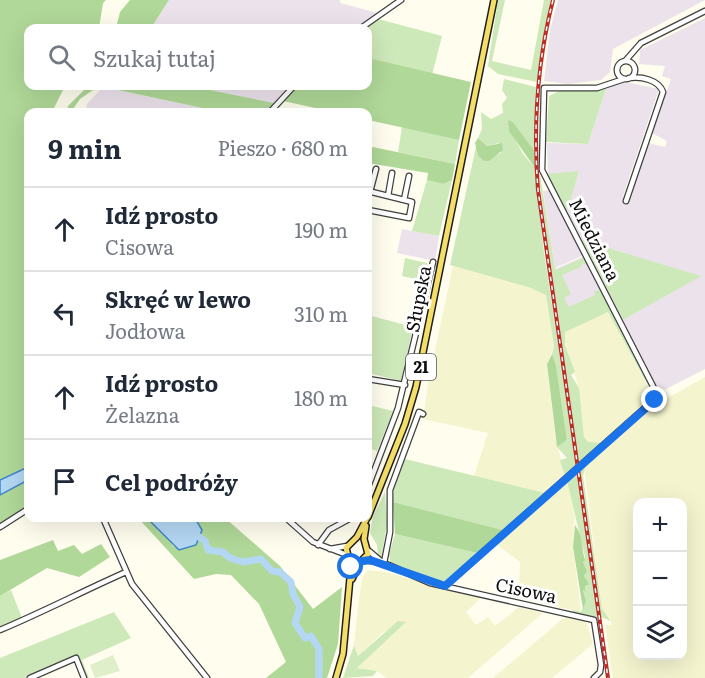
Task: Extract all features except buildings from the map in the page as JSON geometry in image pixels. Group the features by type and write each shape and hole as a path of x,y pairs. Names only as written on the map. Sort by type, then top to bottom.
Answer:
{"main road":[{"name":"Słupska","path":"372,507 405,424 416,387 494,0"},
{"name":"Słupska","path":"355,540 365,522"},
{"name":"Słupska","path":"365,542 367,522"},
{"path":"348,592 369,551 365,542 355,540"},
{"name":"21","path":"347,546 355,540"},
{"path":"336,678 343,654 348,592 347,546"},
{"path":"349,557 362,561"}],"street":[{"path":"367,24 401,0"},
{"path":"609,84 619,64 626,60 636,48 705,11"},
{"path":"636,48 633,63 635,70 642,78"},
{"path":"626,60 633,63"},
{"path":"627,78 635,70"},
{"path":"617,71 627,78"},
{"path":"609,84 627,78 642,78 659,84 663,92 626,201"},
{"name":"Miedziana","path":"445,586 658,396 542,170 544,88 597,88 609,84"},
{"path":"273,108 289,90"},
{"path":"372,182 376,169"},
{"path":"388,196 392,173"},
{"path":"404,200 409,176"},
{"path":"372,193 412,202 408,219 372,211"},
{"path":"372,476 405,385 433,262"},
{"path":"372,381 405,385"},
{"path":"384,563 390,532 390,490 419,412 423,414"},
{"path":"0,526 24,511"},
{"path":"105,522 126,572 147,605 207,678"},
{"path":"291,522 318,545 349,557"},
{"path":"318,545 329,530 344,522"},
{"path":"327,549 347,546"},
{"name":"Cisowa","path":"369,551 384,563"},
{"name":"Cisowa","path":"362,561 384,563 445,586 594,620 600,657 600,672 594,678"},
{"path":"0,630 70,601 83,591 126,572"},
{"path":"30,678 76,658 84,678"}],"shaded area":[{"path":"169,0 340,0 340,3 378,13 363,24 154,24"},
{"path":"558,0 705,0 613,49 610,72 601,80 568,84 544,81 550,30"},
{"path":"705,18 705,369 666,389 658,390 623,320 700,276 582,240 566,209 579,172 548,175 547,143 588,144 606,89 626,82 659,89 623,196 623,202 629,204 648,143 665,147 667,141 652,133 671,79 662,76 665,66 639,64 640,50"},
{"path":"100,90 117,90 202,108 86,108 87,104"},
{"path":"210,90 285,90 274,103"},
{"path":"549,190 584,255 555,268 543,191"},
{"path":"402,229 439,236 435,261 397,253"},
{"path":"585,256 612,309 566,330 560,285 555,269"}],"green space":[{"path":"0,0 106,0 103,3 100,24 24,24 24,90 63,90 54,108 24,108 24,469 0,480"},
{"path":"130,0 169,0 154,24 117,24 120,12"},
{"path":"498,0 505,0 492,61 531,70 544,0 551,0 537,82 498,74 488,66"},
{"path":"378,19 442,36 432,75 372,59 371,24"},
{"path":"372,59 471,82 459,140 372,121 372,108 315,108 283,101 294,90 372,90"},
{"path":"504,79 536,87 534,150 513,122 508,126 523,154 535,168 543,245 576,464 576,468 565,476 560,460 567,458 557,447 567,440 556,365 552,354 554,346 546,295 531,288 450,265 476,147 478,156 484,161 501,153 499,143 487,146 478,138 482,129 481,112 491,119 503,113 502,104 507,98 502,90"},
{"path":"539,88 540,174 539,169"},
{"path":"606,89 588,144 546,142 549,96 559,91"},
{"path":"84,90 93,90 80,99 74,108 68,108"},
{"path":"118,90 210,90 274,103 270,108 202,108"},
{"path":"508,120 513,122 534,150 535,168 509,131"},
{"path":"402,127 459,140 455,164 398,152"},
{"path":"478,138 487,146 502,143 503,150 489,161 484,161 478,156 475,143"},
{"path":"372,147 455,164 452,180 443,184 427,180 428,173 372,164"},
{"path":"579,171 567,211 565,211 547,174"},
{"path":"540,174 556,270 585,257 589,266 582,263 581,267 562,275 571,294 564,298 569,307 595,295 594,291 602,290 652,393 608,312 565,332 565,345 575,372 571,375 579,388 584,437 588,442 602,443 578,466 540,186"},
{"path":"427,180 443,184 452,180 439,236 412,231"},
{"path":"582,240 701,276 623,320"},
{"path":"405,258 427,263 429,267 416,323 418,305 415,304 420,280 402,276"},
{"path":"453,266 544,292 546,295 554,346 547,364 555,436 565,476 545,493 474,476 488,433 423,419 429,378"},
{"path":"608,312 653,396 602,443 594,444 587,442 584,437 579,388 563,336 566,331"},
{"path":"372,316 413,327 401,381 372,374"},
{"path":"552,354 556,365 567,440 557,447 547,364"},
{"path":"705,377 705,678 613,678 605,625 611,625 611,620 602,609 584,468 655,405"},
{"path":"372,406 393,411 377,451 372,449"},
{"path":"405,459 545,493 503,530 393,502 394,489"},
{"path":"586,463 583,476 602,609 611,621 601,617 579,472"},
{"path":"576,472 598,619 572,614 573,610 581,612 586,601 583,589 587,590 585,587 588,586 584,576 587,571 583,562 585,557 567,481"},
{"path":"567,481 575,516 573,547 581,612 519,598 520,562 495,543"},
{"path":"24,482 24,510 0,525 0,495"},
{"path":"385,492 387,524 381,559 370,533 373,516"},
{"path":"393,502 503,530 477,553 395,534"},
{"path":"142,522 152,522 170,538 173,546 196,545 202,530 197,522 230,522 280,566 313,609 342,587 338,644 327,678 266,678 286,662 259,604 231,575 216,574 194,579"},
{"path":"575,525 581,537 585,560 583,562 587,571 584,576 589,584 585,587 586,591 583,590 586,601 583,609 573,547"},
{"path":"395,534 477,553 441,584 391,564 389,555"},
{"path":"53,540 58,551 74,545 82,554 101,544 110,557 79,577 47,568 0,596 0,560"},
{"path":"368,570 385,572 481,598 466,612 476,625 488,617 495,626 519,607 543,613 468,678 387,678 377,671 357,668 405,623 382,633 358,656 354,645 358,607 362,579"},
{"path":"11,590 22,618 0,627 0,596"},
{"path":"114,612 131,638 82,660 89,678 83,678 73,657 24,678 0,678 0,658"},
{"path":"565,617 586,621 593,644 552,678 493,678"},
{"path":"398,621 406,622 357,668 377,671 373,676 343,678 354,645 358,656"},
{"path":"113,655 120,671 95,678 90,665"}],"water":[{"path":"24,469 24,482 0,495 0,480"},
{"path":"151,522 197,522 202,530 196,545 179,550"}],"waterway":[{"path":"192,532 205,541 208,550 223,552 230,558 243,562 261,559 272,571 280,572 291,582 293,594 300,607 295,623 305,638 311,636 319,649 319,678"}],"railway":[{"path":"553,0 543,47 536,118 538,190 608,678"}],"route":[{"path":"351,567 350,559 354,562 370,560 384,563 430,583 445,586 655,400"}]}
